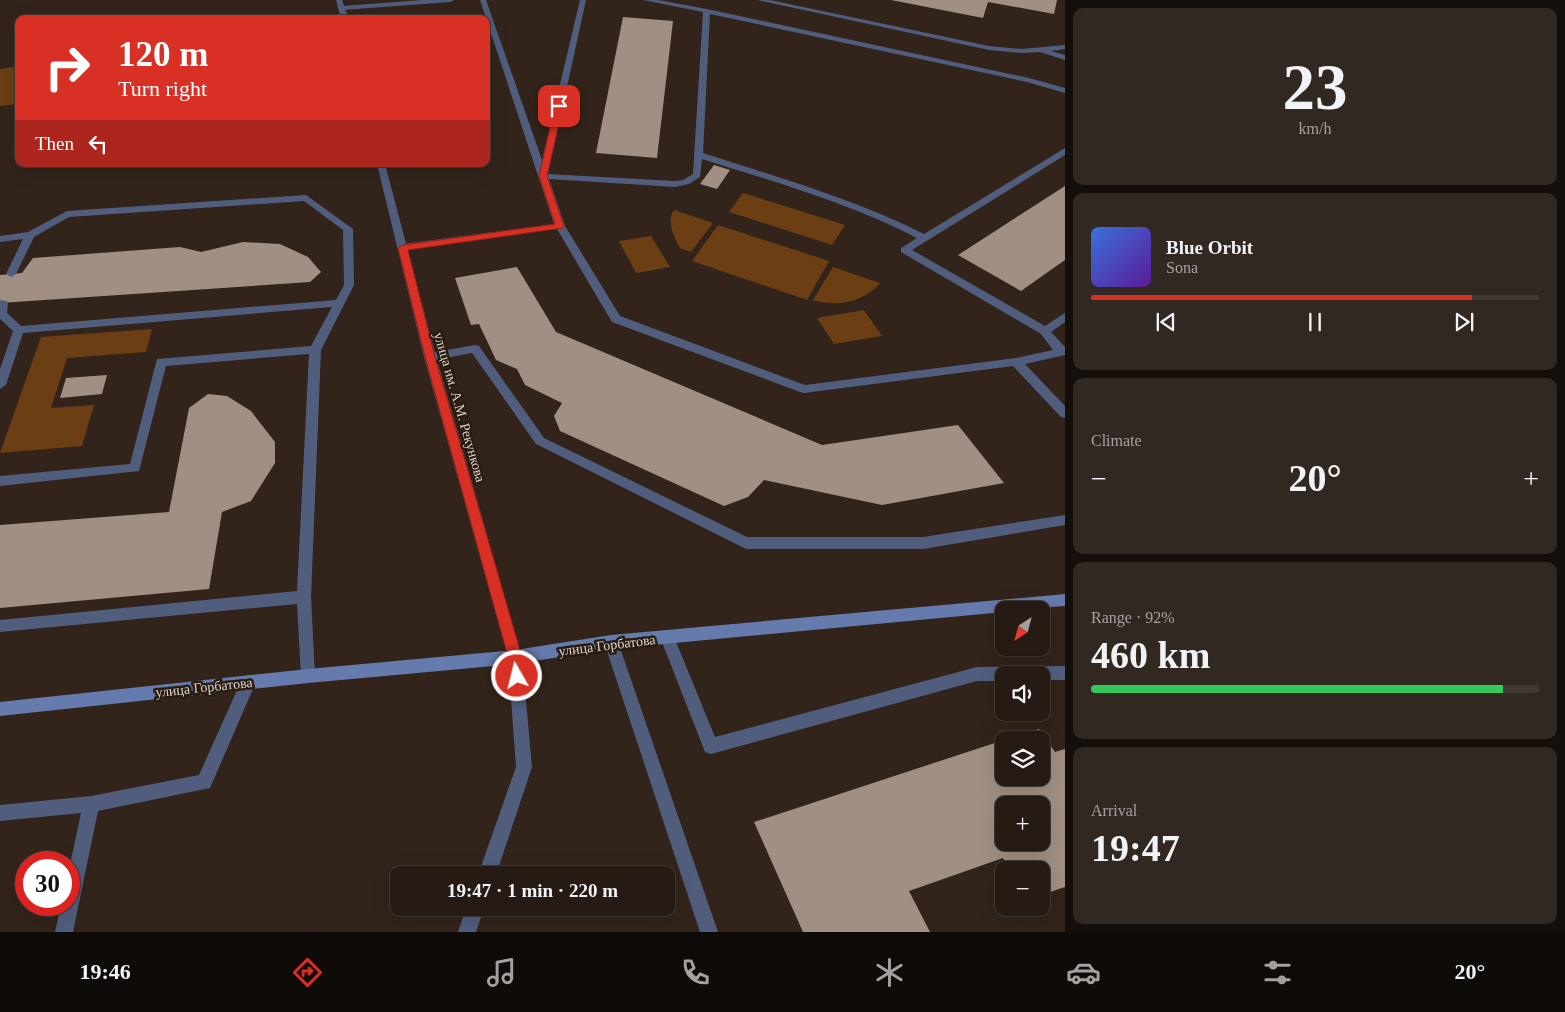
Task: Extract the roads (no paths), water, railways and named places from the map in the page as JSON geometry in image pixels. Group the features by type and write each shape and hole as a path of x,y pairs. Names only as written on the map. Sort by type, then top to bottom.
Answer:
{"main road":[{"name":"улица Горбатова","path":"0,709 248,682 515,657 612,642 1065,600"}],"street":[{"path":"339,0 343,15"},
{"path":"342,8 451,0"},
{"path":"483,0 488,15"},
{"path":"543,176 583,0"},
{"path":"646,0 707,11 1029,80 1065,91"},
{"path":"760,0 989,48 1022,51 1065,47"},
{"path":"543,176 675,184 686,182 696,175 699,155 707,11"},
{"path":"490,21 560,226 616,319 804,389 1016,362 1063,351 1045,331 905,250 1065,151"},
{"path":"1041,50 1065,58"},
{"path":"699,155 772,178 887,219 924,238"},
{"name":"улица им. А.М. Рекункова","path":"382,167 430,357 515,657 524,767 490,866"},
{"path":"0,238 30,235 67,214 306,198 348,229 349,286 338,303 315,350 304,597 308,676"},
{"path":"403,248 560,226"},
{"path":"11,274 30,235"},
{"path":"3,303 1,314 19,330 338,303"},
{"path":"1045,331 1065,317"},
{"path":"0,385 19,330"},
{"path":"0,481 135,468 161,362 315,350"},
{"path":"430,357 475,350 540,441 746,543 923,543 1065,520"},
{"path":"1016,362 1065,414"},
{"path":"0,626 304,597"},
{"path":"667,637 711,746 977,674 1065,673"},
{"path":"612,642 709,932"},
{"path":"0,813 91,804 204,782 248,682"},
{"path":"64,932 91,804"},
{"path":"467,932 472,916"}]}
